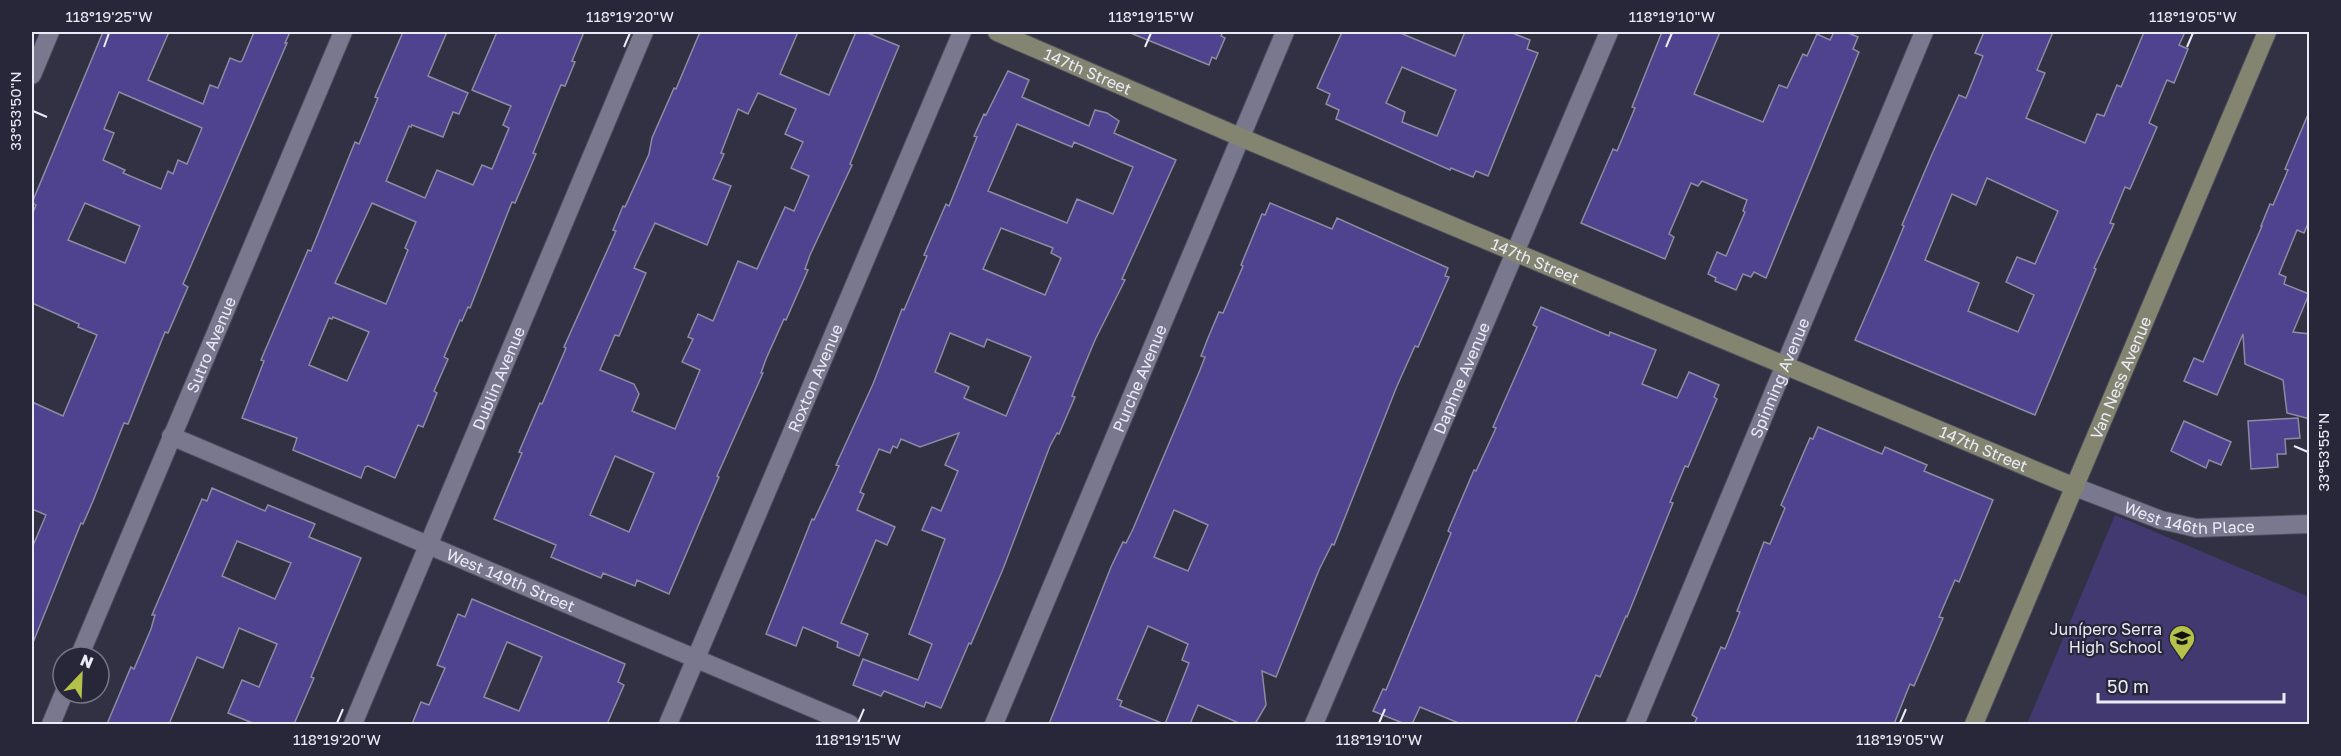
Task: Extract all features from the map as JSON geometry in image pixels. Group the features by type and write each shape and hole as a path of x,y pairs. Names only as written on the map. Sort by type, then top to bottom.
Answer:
{"street":[{"path":"32,75 50,32"},
{"name":"Sutro Avenue","path":"84,645 344,32"},
{"name":"Dublin Avenue","path":"352,724 644,32"},
{"name":"Roxton Avenue","path":"668,724 962,32"},
{"name":"147th Street","path":"997,32 1784,367 2074,487"},
{"name":"Purche Avenue","path":"994,724 1285,32"},
{"name":"Daphne Avenue","path":"1314,724 1609,32"},
{"name":"Spinning Avenue","path":"1635,724 1924,32"},
{"name":"Van Ness Avenue","path":"1974,724 2267,32"},
{"name":"West 149th Street","path":"171,436 850,724"},
{"name":"West 146th Place","path":"2074,487 2161,520 2196,528 2310,524"},
{"path":"51,724 59,705"}],"shaded area":[{"name":"Junípero Serra High School","path":"2115,515 2309,597 2309,724 2027,724"}],"building":[{"path":"103,32 169,32 148,80 203,104 210,85 218,88 230,58 242,61 254,32 290,32 183,284 188,287 168,333 165,332 128,424 124,423 32,645 32,548 46,515 32,509 32,402 63,416 97,335 78,327 79,324 32,303 32,215 36,205 32,203","holes":["119,92 202,128 187,164 178,160 173,174 168,171 161,189 123,173 125,170 103,160 114,133 104,129","85,203 140,226 125,263 68,240"]},
{"path":"403,32 447,32 428,76 468,93 459,114 453,112 443,137 412,125 409,126 386,181 425,198 437,170 473,185 482,165 492,169 509,128 503,125 511,106 472,90 497,32 584,32 572,61 575,62 565,86 561,85 533,153 536,154 515,203 512,202 470,308 468,307 462,321 460,320 444,357 448,359 434,391 437,393 423,427 418,425 395,478 368,466 365,467 361,478 293,450 297,438 242,418 264,361 261,360 308,250 311,251 355,142 359,144 378,98 375,97","holes":["372,203 416,222 405,248 408,250 386,304 335,283","333,317 369,332 347,381 309,365 329,318"]},
{"path":"700,32 798,32 780,74 829,95 856,32 865,32 899,46 850,164 852,165 810,255 805,269 808,270 766,359 761,373 763,373 717,476 719,477 669,594 637,580 635,586 603,573 601,578 551,557 556,545 494,519 522,453 519,452 616,231 613,230 623,206 625,207 649,154 652,138 674,88 676,89","holes":["758,93 796,109 785,134 803,142 791,168 809,176 794,211 785,207 757,269 738,261 713,321 698,314 688,337 693,339 682,362 700,370 675,429 632,411 639,394 634,384 600,370 615,335 619,336 646,273 634,268 655,223 707,245 731,186 713,179 724,154 721,153 738,109 748,114","615,456 654,473 629,532 590,515"]},
{"path":"1128,32 1223,32 1221,36 1225,38 1216,59 1212,57 1209,65"},
{"path":"1342,32 1398,32 1455,56 1465,32 1510,32 1530,40 1527,49 1538,53 1488,176 1476,171 1473,177 1451,168 1450,170 1336,119 1339,110 1326,104 1330,94 1317,88","holes":["1402,67 1456,90 1437,136 1402,122 1405,112 1386,103"]},
{"path":"1662,32 1720,32 1694,94 1763,122 1779,85 1787,88 1803,54 1807,56 1817,34 1830,40 1834,32 1846,32 1858,37 1853,49 1859,52 1766,278 1754,272 1751,277 1743,274 1736,290 1715,281 1716,278 1708,274 1717,252 1726,256 1745,212 1743,211 1747,200 1702,181 1698,186 1691,183 1669,234 1674,237 1665,259 1581,223 1613,149 1617,151"},
{"path":"1984,32 2053,32 2037,70 2045,73 2026,118 2085,143 2097,114 2104,116 2117,85 2121,87 2144,32 2185,32 2179,45 2188,49 2174,83 2167,80 2149,123 2157,127 2130,189 2125,187 2110,223 2114,224 2035,415 1855,340 1959,95 1966,98 1983,56 1975,53","holes":["1987,178 2058,211 2035,264 2017,257 2006,282 2034,295 2018,332 1968,311 1979,283 1925,260 1952,194 1976,205"]},
{"path":"1008,71 1029,80 1022,97 1089,126 1095,110 1107,113 1119,121 1114,133 1176,160 1122,279 1125,280 1095,340 1059,434 1057,433 1050,446 1003,569 971,644 969,643 941,708 926,702 924,707 884,691 881,696 853,685 863,659 918,680 932,644 909,634 945,539 922,530 932,507 941,511 958,471 945,465 959,433 920,447 901,439 897,448 893,446 890,453 879,449 860,492 864,494 857,510 895,527 887,545 876,540 841,623 868,634 859,656 837,647 838,642 803,627 796,646 766,634 812,519 814,520 839,466 836,465 927,256 924,255 946,204 949,206 977,137 974,136 984,114 986,115","holes":["1017,124 1072,147 1074,142 1133,167 1113,214 1077,199 1067,223 988,191","1001,228 1053,248 1051,253 1061,258 1045,295 983,269","950,333 984,347 987,339 1031,357 1006,416 964,398 969,387 935,372"]},
{"path":"2309,112 2309,221 2304,233 2297,230 2279,274 2286,277 2284,284 2309,294 2293,332 2310,334 2310,419 2287,413 2283,380 2245,364 2243,334 2217,395 2184,381 2194,358 2203,362 2270,204 2273,205 2288,170 2285,169"},
{"path":"1270,203 1332,229 1337,218 1448,268 1445,276 1449,277 1418,347 1415,346 1397,386 1334,545 1332,544 1319,570 1276,677 1262,671 1266,705 1255,724 1241,724 1198,705 1190,724 1165,724 1189,663 1182,660 1188,644 1148,626 1117,699 1122,701 1120,706 1164,724 1049,724 1111,567 1123,542 1126,543 1133,529 1200,370 1205,357 1201,356 1219,312 1223,313 1262,214 1265,215","holes":["1174,510 1208,525 1188,571 1154,557"]},
{"path":"1541,307 1609,336 1610,332 1656,350 1642,384 1677,398 1689,372 1719,385 1714,397 1717,399 1688,467 1685,466 1670,502 1673,503 1627,617 1600,677 1596,675 1575,724 1461,724 1420,707 1412,724 1405,724 1373,711 1383,689 1386,690 1451,533 1448,531 1474,470 1476,471 1496,428 1493,427 1537,327 1533,325"},
{"path":"2298,418 2300,438 2285,439 2286,454 2277,454 2278,467 2251,469 2248,421"},
{"path":"2184,421 2231,442 2221,465 2209,460 2206,468 2171,451"},
{"path":"1818,427 1882,454 1885,447 1927,465 1924,471 1993,500 1959,582 1955,580 1939,617 1943,618 1914,686 1910,684 1894,724 1694,724 1697,718 1692,715 1721,647 1725,649 1764,542 1770,544 1785,508 1781,505 1810,438 1813,439"},
{"path":"212,488 265,511 268,505 315,524 309,537 361,558 311,677 314,678 294,724 255,724 228,713 242,680 259,687 277,644 239,628 223,668 197,657 169,724 107,724 131,667 134,669 151,629 155,615 152,615 202,499 207,501","holes":["237,541 291,563 275,599 222,576"]},
{"path":"472,599 625,664 618,682 624,685 607,724 412,724 421,702 429,705 445,668 437,665 458,614 465,617","holes":["507,642 542,657 519,711 484,697"]}],"place":[{"name":"Junípero Serra High School","path":"2182,661"}]}
